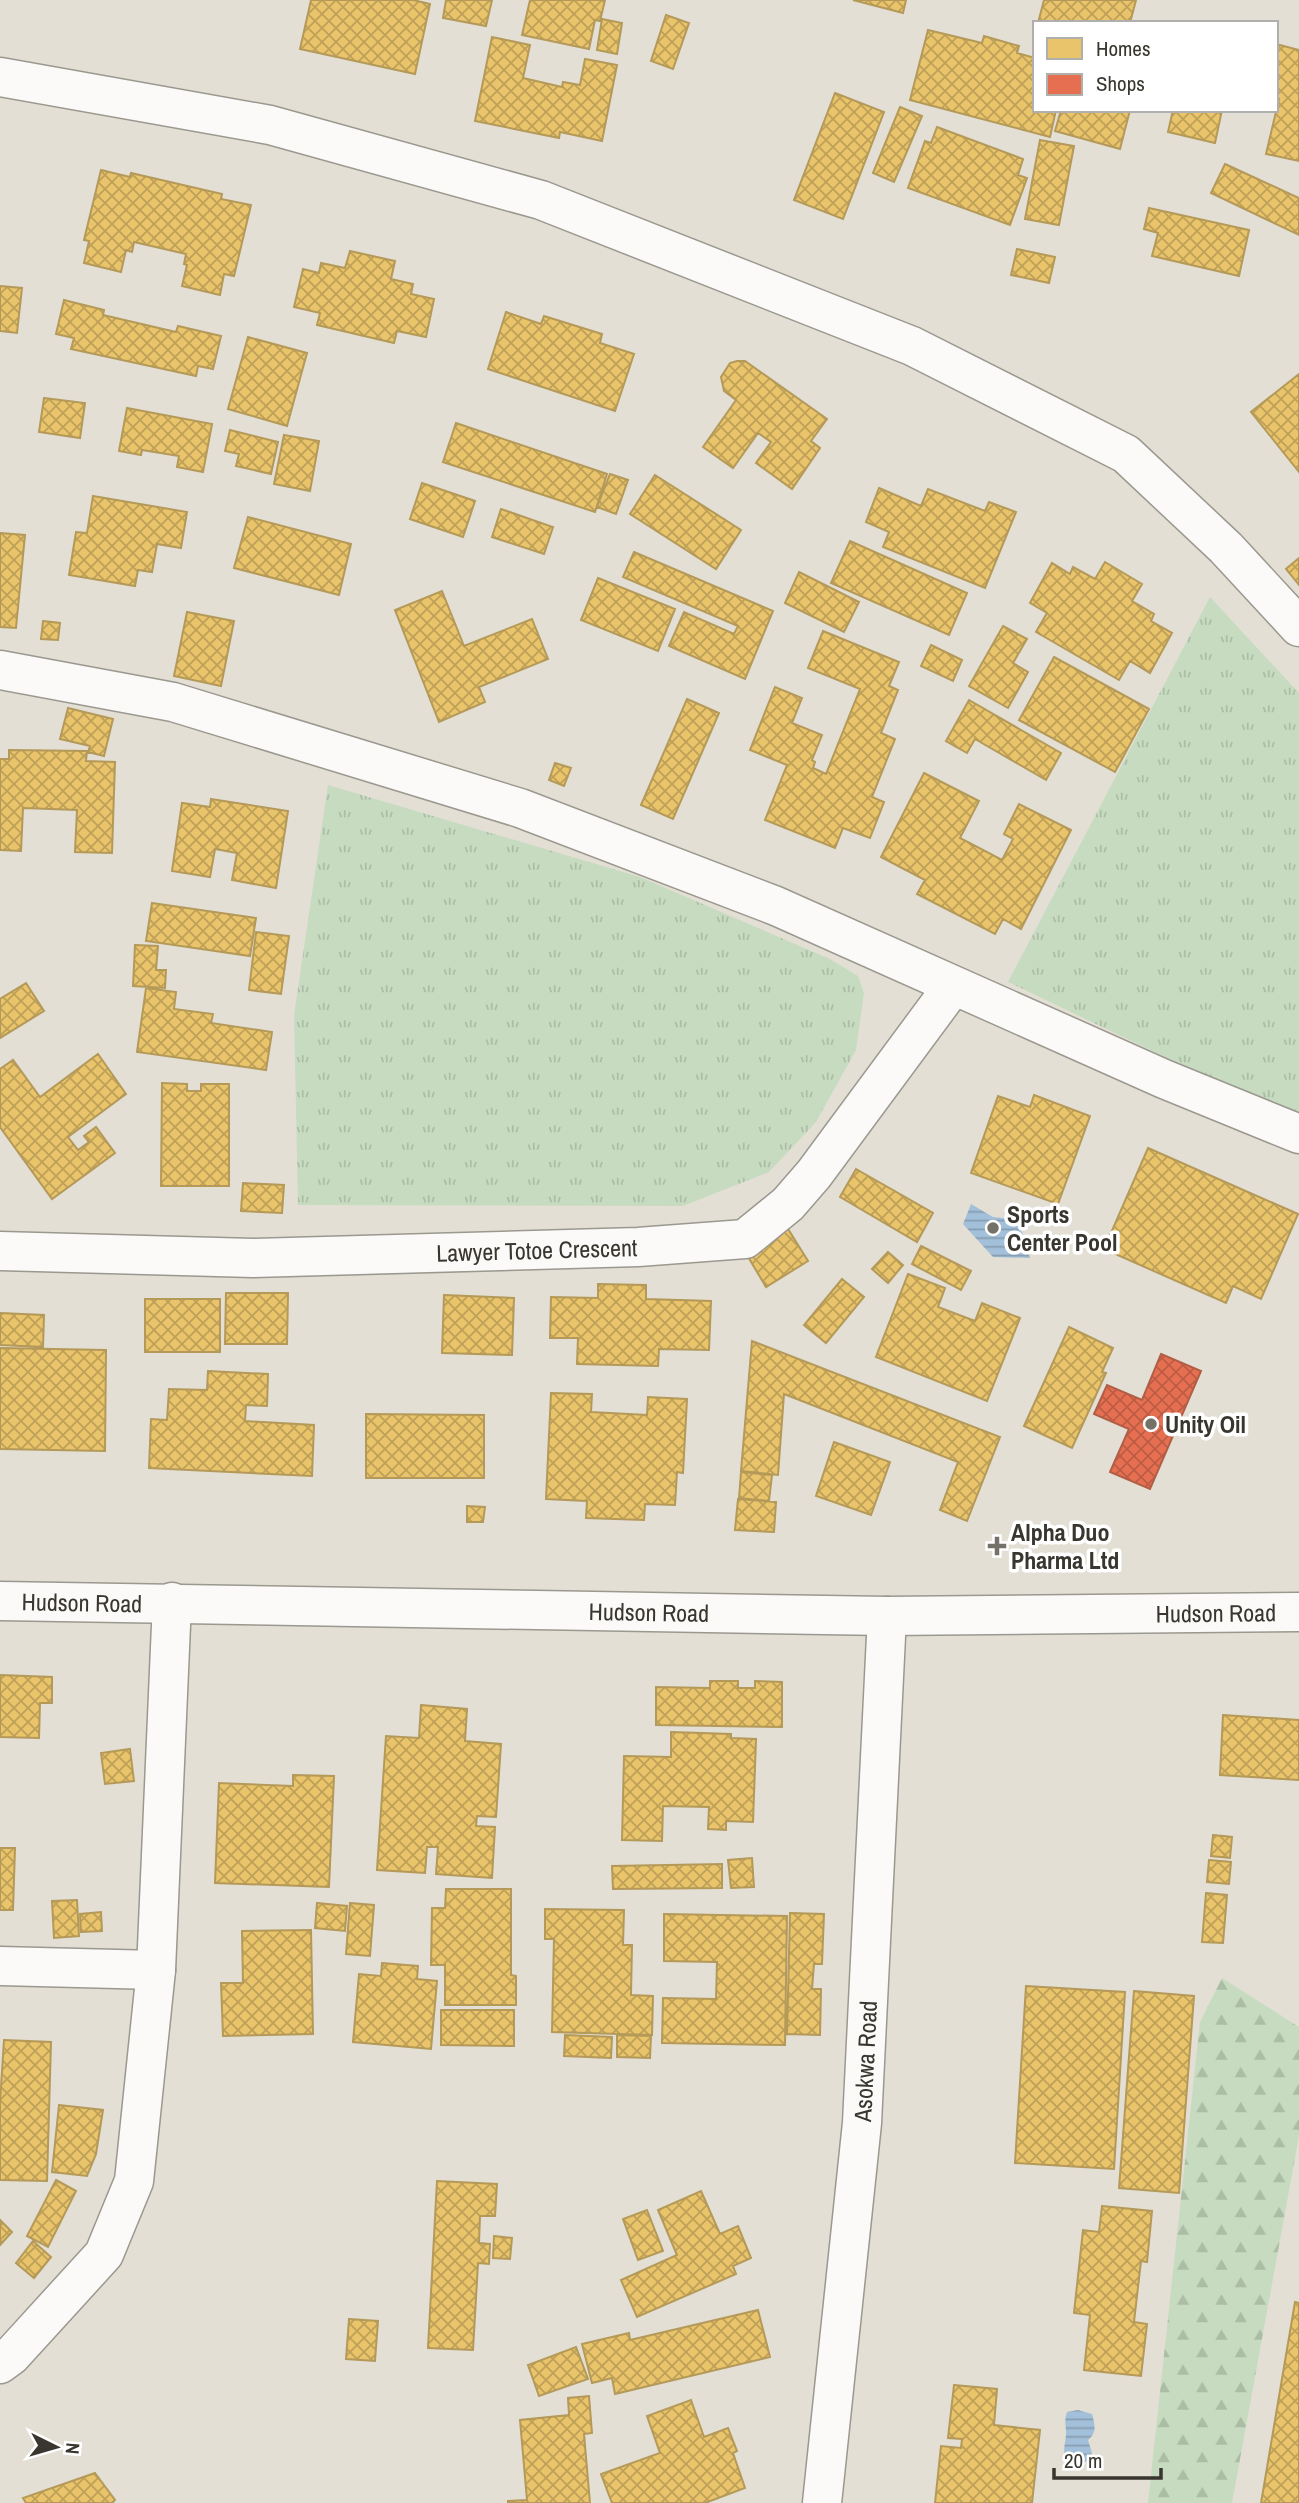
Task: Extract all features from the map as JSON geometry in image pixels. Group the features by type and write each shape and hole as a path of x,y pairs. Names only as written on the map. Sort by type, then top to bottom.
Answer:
{"street":[{"path":"0,77 270,125 541,200 912,346 1126,454 1226,548 1299,627"},
{"path":"0,670 173,702 520,808 776,906 1164,1079 1299,1134"},
{"name":"Lawyer Totoe Crescent","path":"0,1251 253,1258 638,1247 745,1239 788,1204 814,1174 953,986"},
{"name":"Hudson Road","path":"0,1601 887,1616 1299,1612"},
{"path":"0,2364 11,2356 104,2253 134,2181 156,1970 172,1602"},
{"name":"Asokwa Road","path":"822,2503 862,2123 887,1616"},
{"path":"0,1966 156,1970"}],"green space":[{"path":"1210,597 1299,693 1299,1121 1008,982"},
{"path":"328,785 640,877 830,959 858,976 864,993 856,1050 816,1122 769,1172 683,1206 298,1205 294,1015"},
{"path":"1222,1978 1299,2027 1299,2136 1232,2503 1148,2503 1200,2022"}],"water":[{"name":"Sports Center Pool","path":"971,1204 993,1217 1013,1219 1022,1232 1030,1258 993,1257 963,1224"},
{"path":"1078,2410 1092,2414 1094,2431 1088,2440 1092,2453 1090,2460 1070,2464 1064,2452 1067,2412"}],"building: Homes":[{"path":"311,0 413,0 430,4 415,74 300,49"},
{"path":"446,0 492,0 486,26 443,18"},
{"path":"530,0 605,0 600,21 595,20 589,49 522,35"},
{"path":"853,0 906,0 903,13"},
{"path":"1044,0 1136,0 1131,21 1039,21"},
{"path":"666,15 689,23 673,69 651,61"},
{"path":"602,19 622,23 617,54 597,50"},
{"path":"928,30 982,43 984,36 1019,46 1017,53 1033,57 1033,112 1056,112 1050,137 910,100"},
{"path":"492,37 530,45 523,78 562,87 563,82 580,85 585,59 617,65 602,141 560,132 559,138 475,121"},
{"path":"1278,45 1299,50 1299,161 1266,154 1279,99"},
{"path":"835,93 884,112 843,219 794,200"},
{"path":"900,107 922,116 894,182 873,173"},
{"path":"1060,112 1129,112 1120,149 1055,131"},
{"path":"1173,112 1222,112 1215,143 1168,132"},
{"path":"937,127 1023,159 1018,175 1027,178 1010,225 908,188 925,141 931,143"},
{"path":"1040,140 1074,146 1059,225 1025,219"},
{"path":"1225,164 1299,198 1299,235 1211,193"},
{"path":"101,170 130,177 131,173 222,194 221,199 251,205 234,276 224,274 220,295 182,286 187,265 184,264 186,254 134,242 132,252 126,250 121,272 84,263 89,241 84,240"},
{"path":"1149,208 1249,230 1239,276 1152,256 1158,233 1144,229"},
{"path":"1017,249 1055,257 1049,283 1011,275"},
{"path":"350,251 395,261 391,279 413,284 411,294 434,299 426,337 397,331 394,343 317,325 320,313 294,307 303,269 319,273 321,263 345,268"},
{"path":"0,286 22,288 17,333 0,331"},
{"path":"64,300 104,310 103,315 176,332 178,326 221,336 213,369 198,366 196,376 71,349 74,338 56,334"},
{"path":"506,312 541,324 544,316 602,334 600,343 634,354 615,411 488,369"},
{"path":"248,337 307,353 287,426 228,409"},
{"path":"745,361 827,419 811,441 820,448 792,489 756,463 771,442 758,433 733,468 703,447 736,400 724,391 721,377 730,363"},
{"path":"1299,374 1299,472 1251,412"},
{"path":"44,398 85,403 80,438 39,432"},
{"path":"127,408 212,424 203,472 177,467 179,456 142,450 141,455 119,451"},
{"path":"456,423 607,474 595,512 443,462"},
{"path":"230,430 278,442 271,474 236,466 239,454 225,451"},
{"path":"284,435 319,441 310,491 274,484"},
{"path":"610,474 628,480 616,514 597,507"},
{"path":"655,475 741,530 716,569 630,514"},
{"path":"422,483 475,501 463,537 410,519"},
{"path":"879,488 921,506 928,489 985,511 989,502 1016,512 985,588 883,547 889,532 866,522"},
{"path":"93,496 187,512 181,548 157,544 152,572 138,570 135,586 69,575 76,532 87,533"},
{"path":"501,509 553,527 544,554 492,537"},
{"path":"248,517 351,544 339,595 234,568"},
{"path":"0,533 25,535 16,628 0,627"},
{"path":"850,541 967,593 949,635 831,583"},
{"path":"634,552 773,611 745,679 669,646 684,612 734,634 738,626 623,577"},
{"path":"1299,558 1299,585 1286,569"},
{"path":"1105,562 1142,584 1132,601 1154,614 1151,621 1172,633 1150,673 1130,661 1119,680 1036,632 1047,613 1030,603 1052,563 1070,574 1073,567 1095,579"},
{"path":"799,572 859,602 844,632 785,603"},
{"path":"598,578 675,609 658,651 581,620"},
{"path":"442,591 464,646 532,619 548,659 479,687 485,702 439,722 395,610"},
{"path":"187,612 234,621 221,686 174,676"},
{"path":"43,621 60,623 58,640 41,639"},
{"path":"1003,626 1027,639 1013,663 1028,672 1008,708 969,686"},
{"path":"823,631 899,662 889,686 898,690 881,733 895,739 872,797 884,802 870,838 843,828 835,848 765,820 787,765 750,750 775,687 802,698 792,723 822,735 812,760 815,762 813,768 826,774 860,689 808,668"},
{"path":"931,645 962,660 953,681 921,666"},
{"path":"1054,657 1149,709 1115,772 1019,720"},
{"path":"687,699 719,713 673,819 641,805"},
{"path":"969,700 1061,753 1046,780 975,739 967,753 946,741"},
{"path":"68,708 113,719 104,756 88,752 90,746 60,739"},
{"path":"9,750 87,751 86,761 115,762 112,853 75,852 77,810 23,808 21,851 0,850 0,759 9,759"},
{"path":"555,763 571,768 564,786 549,780"},
{"path":"924,773 979,801 960,838 1002,860 1013,839 1004,834 1019,804 1071,830 1021,929 1003,919 995,934 917,894 925,880 881,857"},
{"path":"211,799 288,811 276,888 232,880 237,853 215,849 210,877 172,871 182,803 210,807"},
{"path":"152,903 256,918 250,956 146,941"},
{"path":"256,932 289,936 281,994 249,990"},
{"path":"135,945 158,946 156,970 166,970 165,988 133,986"},
{"path":"26,983 44,1011 0,1038 0,999"},
{"path":"146,988 176,992 174,1009 213,1014 211,1023 272,1032 266,1070 137,1052"},
{"path":"98,1054 126,1094 68,1137 78,1150 89,1142 84,1136 96,1127 115,1153 52,1199 0,1127 0,1069 13,1060 40,1097"},
{"path":"162,1083 187,1084 187,1091 201,1091 201,1084 229,1084 229,1186 161,1186"},
{"path":"1034,1095 1090,1116 1058,1204 971,1173 998,1096 1030,1107"},
{"path":"1148,1148 1298,1214 1261,1299 1233,1286 1226,1303 1104,1249"},
{"path":"856,1169 933,1213 917,1242 840,1197"},
{"path":"243,1183 284,1185 282,1213 241,1211"},
{"path":"785,1224 808,1261 766,1287 744,1250"},
{"path":"921,1246 971,1271 961,1290 912,1264"},
{"path":"888,1252 903,1265 888,1283 872,1269"},
{"path":"908,1274 945,1288 938,1307 975,1321 982,1303 1020,1318 987,1401 876,1357"},
{"path":"842,1279 864,1297 826,1343 804,1325"},
{"path":"598,1284 646,1285 646,1299 711,1301 709,1350 659,1349 658,1366 577,1364 578,1338 550,1338 551,1297 598,1298"},
{"path":"226,1293 288,1293 287,1344 225,1344"},
{"path":"444,1295 514,1298 512,1355 442,1353"},
{"path":"145,1299 220,1299 220,1352 145,1352"},
{"path":"0,1313 44,1315 43,1347 0,1345"},
{"path":"1069,1327 1113,1348 1102,1372 1106,1373 1072,1448 1024,1426"},
{"path":"752,1341 1000,1437 967,1521 940,1510 958,1462 784,1394 778,1475 741,1471"},
{"path":"0,1348 106,1350 105,1451 0,1449"},
{"path":"208,1371 268,1374 267,1406 246,1405 245,1421 314,1425 312,1476 149,1468 151,1419 167,1420 169,1389 207,1390"},
{"path":"551,1393 592,1394 591,1412 647,1415 648,1397 687,1399 683,1473 677,1472 675,1505 645,1504 644,1520 586,1518 587,1501 546,1499"},
{"path":"366,1414 484,1415 484,1478 366,1478"},
{"path":"834,1442 890,1462 871,1515 816,1496"},
{"path":"741,1472 772,1475 769,1501 739,1498"},
{"path":"738,1499 776,1502 774,1532 735,1530"},
{"path":"467,1506 485,1507 483,1522 467,1522"},
{"path":"0,1675 52,1677 52,1703 40,1703 39,1738 0,1737"},
{"path":"710,1681 738,1681 738,1688 755,1688 755,1681 782,1682 782,1727 656,1725 656,1687 710,1688"},
{"path":"421,1705 467,1709 465,1741 501,1744 496,1817 477,1816 476,1826 495,1827 492,1878 436,1874 438,1847 427,1847 425,1873 377,1870 386,1736 419,1738"},
{"path":"1223,1715 1299,1720 1299,1780 1220,1775"},
{"path":"671,1732 731,1734 731,1738 756,1739 753,1822 726,1821 726,1830 708,1829 709,1807 663,1806 662,1841 622,1840 624,1756 671,1757"},
{"path":"130,1749 134,1781 105,1784 101,1753"},
{"path":"293,1775 334,1776 329,1887 215,1883 219,1783 293,1786"},
{"path":"1213,1835 1232,1837 1230,1858 1211,1856"},
{"path":"0,1848 15,1848 13,1910 0,1910"},
{"path":"752,1858 754,1887 731,1888 728,1860"},
{"path":"1209,1860 1231,1862 1229,1884 1207,1882"},
{"path":"722,1864 722,1888 613,1889 612,1866"},
{"path":"446,1889 511,1889 511,1975 516,1976 516,2005 445,2005 445,1965 431,1965 432,1908 445,1908"},
{"path":"1206,1893 1227,1895 1223,1943 1202,1942"},
{"path":"77,1900 79,1936 54,1938 52,1901"},
{"path":"317,1903 347,1906 345,1931 315,1928"},
{"path":"350,1903 374,1905 370,1956 346,1954"},
{"path":"545,1909 624,1910 623,1945 632,1945 631,1995 653,1996 652,2035 552,2032 554,1939 545,1939"},
{"path":"101,1912 102,1931 81,1932 80,1914"},
{"path":"790,1913 824,1914 822,1964 814,1964 812,1989 821,1989 820,2035 787,2034"},
{"path":"664,1914 787,1916 785,2045 662,2043 663,1998 716,1999 717,1962 664,1961"},
{"path":"311,1930 313,2034 223,2036 221,1983 243,1983 242,1931"},
{"path":"382,1963 418,1966 417,1979 437,1981 431,2049 353,2042 359,1974 381,1976"},
{"path":"1026,1986 1125,1992 1114,2169 1015,2163"},
{"path":"1134,1991 1194,1996 1179,2193 1119,2188"},
{"path":"441,2010 514,2010 514,2046 441,2045"},
{"path":"565,2035 612,2037 611,2058 564,2056"},
{"path":"617,2035 651,2036 650,2058 617,2057"},
{"path":"4,2040 51,2042 47,2181 0,2180 0,2102"},
{"path":"59,2105 103,2110 96,2154 87,2176 52,2172"},
{"path":"56,2180 76,2191 48,2247 27,2236"},
{"path":"437,2181 497,2184 495,2216 480,2216 479,2243 490,2244 489,2264 478,2263 473,2350 428,2348"},
{"path":"701,2191 720,2234 738,2226 751,2258 733,2266 736,2274 637,2317 621,2280 677,2255 658,2210"},
{"path":"1102,2206 1152,2211 1147,2262 1141,2261 1134,2322 1147,2324 1141,2376 1084,2370 1090,2315 1074,2313 1083,2230 1099,2232"},
{"path":"647,2210 663,2251 638,2260 623,2219"},
{"path":"0,2220 12,2232 0,2245"},
{"path":"494,2236 512,2238 510,2259 493,2258"},
{"path":"33,2241 51,2257 34,2278 16,2263"},
{"path":"1295,2302 1299,2303 1299,2503 1261,2503"},
{"path":"758,2310 770,2357 615,2394 612,2378 592,2383 582,2344 629,2333 630,2340"},
{"path":"349,2319 378,2321 375,2361 346,2359"},
{"path":"576,2347 588,2379 539,2396 528,2365"},
{"path":"954,2385 997,2389 994,2425 1040,2430 1032,2503 935,2503 941,2446 961,2448 962,2439 948,2438"},
{"path":"589,2396 592,2433 584,2434 590,2503 508,2503 527,2500 520,2420 569,2415 568,2398"},
{"path":"691,2400 704,2437 728,2428 737,2451 733,2453 745,2488 705,2503 612,2503 601,2474 660,2453 647,2416"},
{"path":"95,2473 115,2500 112,2503 26,2503 23,2498"}],"building: Shops":[{"path":"1161,1354 1201,1371 1150,1489 1110,1472 1129,1429 1094,1414 1107,1385 1142,1400"}],"place":[{"name":"Sports Center Pool","path":"993,1228"},
{"name":"Unity Oil","path":"1151,1424"},
{"name":"Alpha Duo Pharma Ltd","path":"997,1546"}]}
